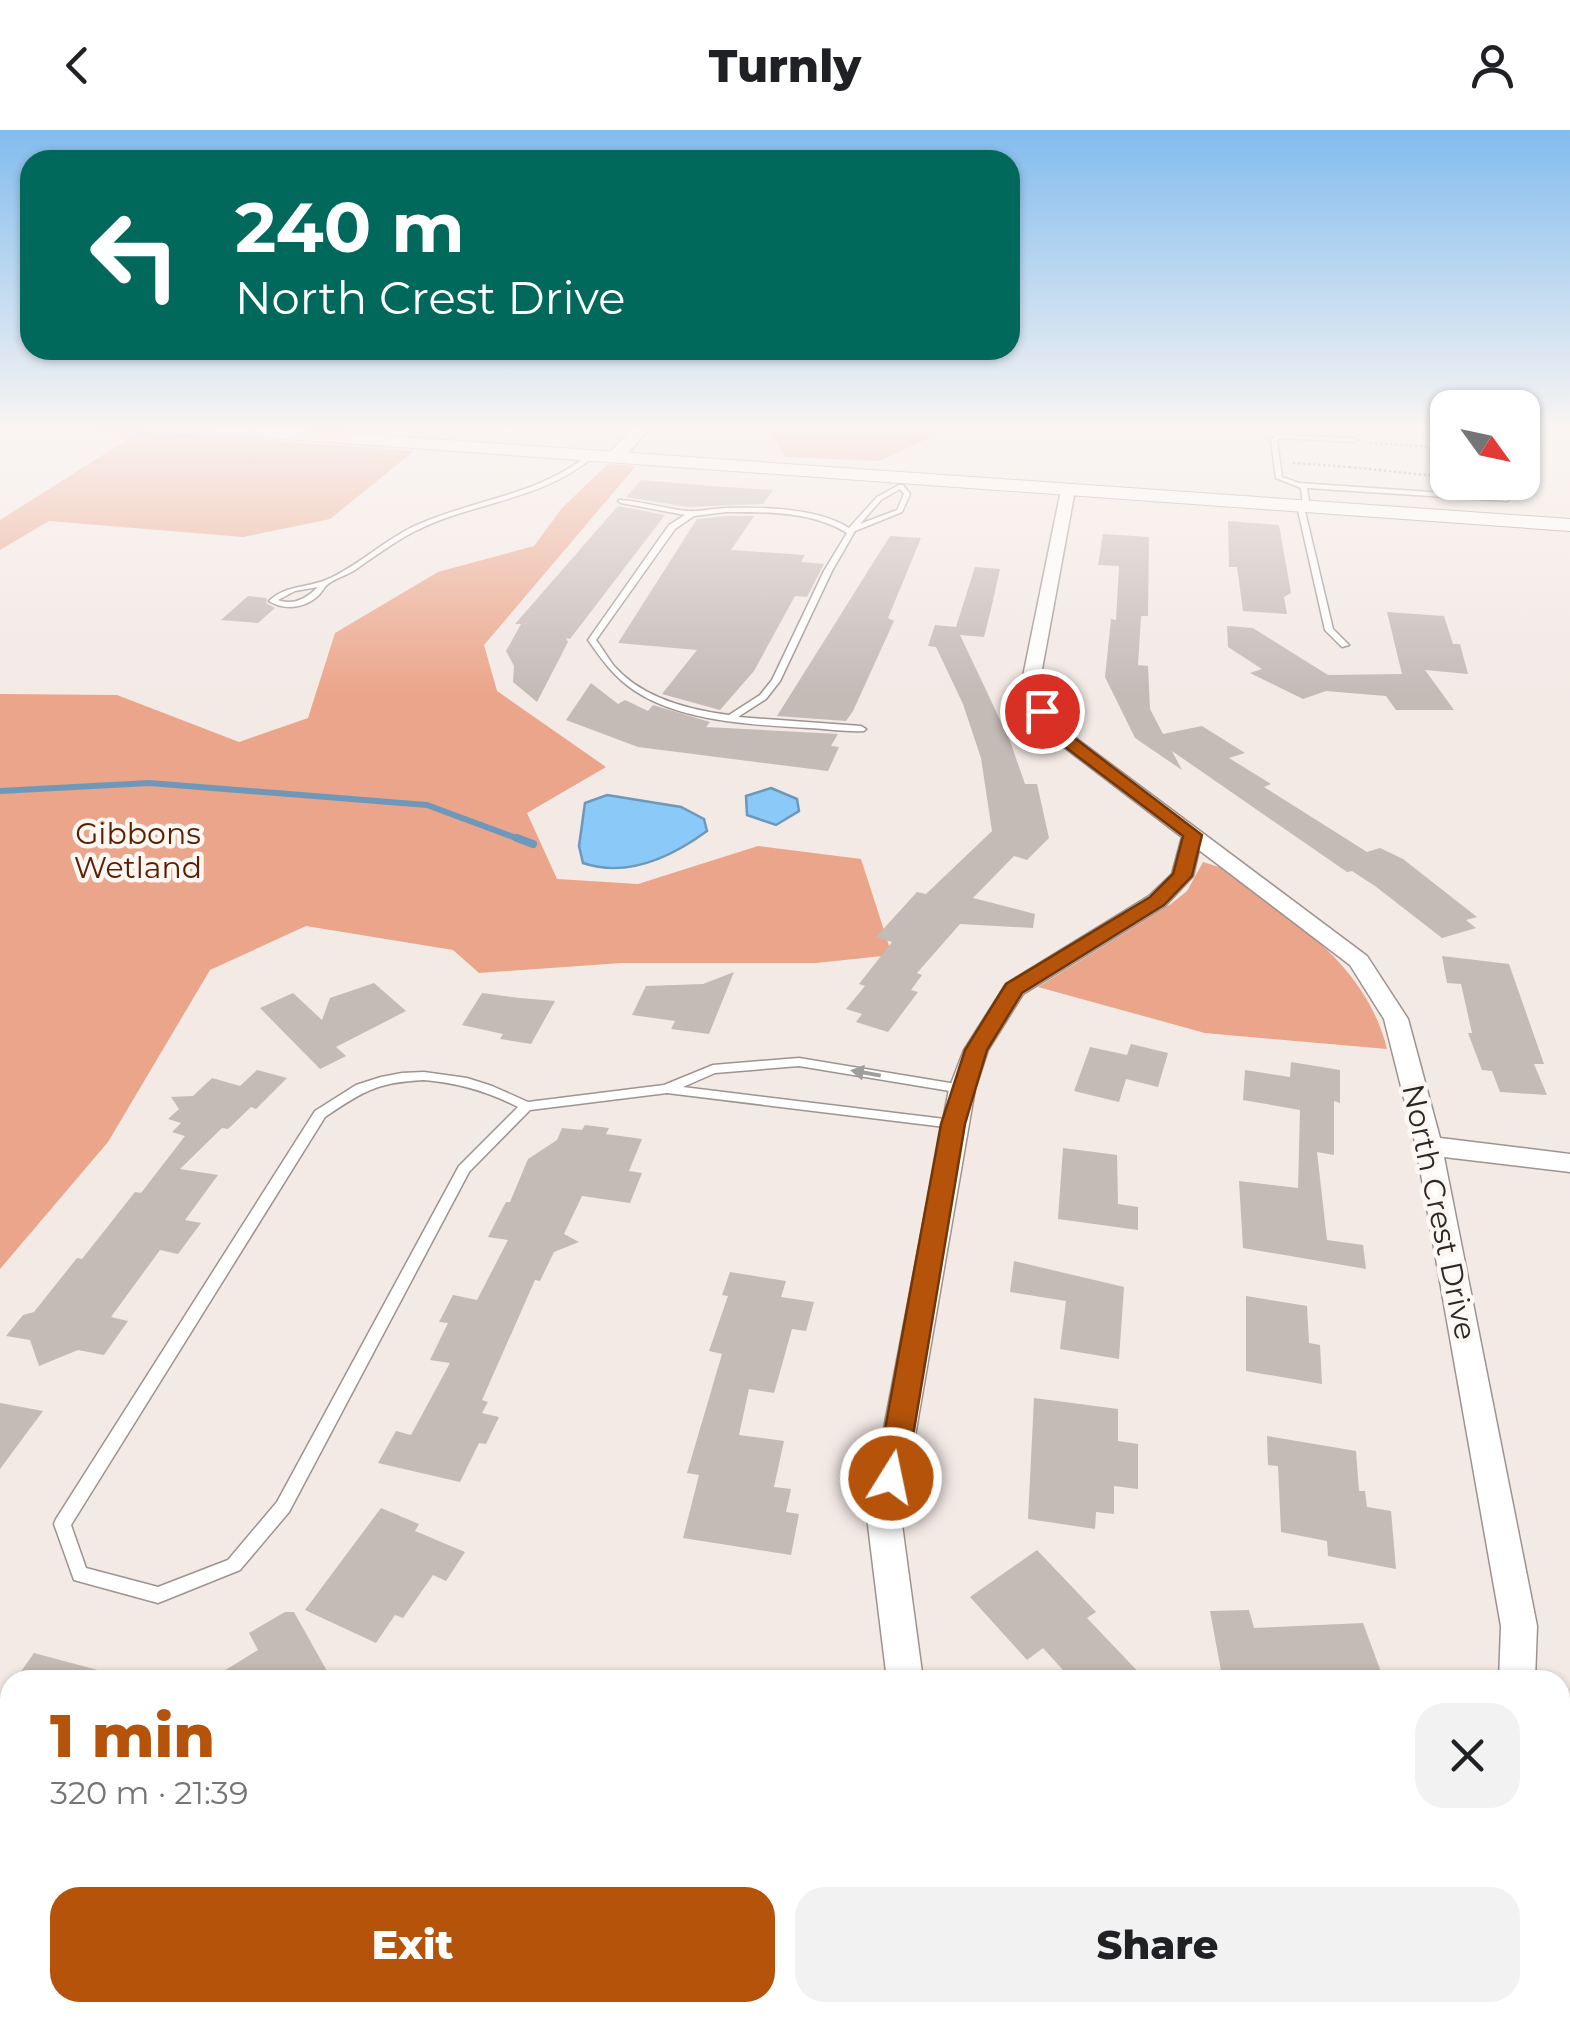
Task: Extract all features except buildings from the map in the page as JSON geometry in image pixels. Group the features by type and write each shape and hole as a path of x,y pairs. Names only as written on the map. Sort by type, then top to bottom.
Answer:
{"main road":[{"path":"1483,517 1570,526"}],"street":[{"name":"North Crest Drive","path":"1063,517 1028,691 1054,731 1359,961 1396,1019 1429,1146 1519,1626 1517,1670"},
{"path":"904,1670 884,1517 962,1089 976,1050 1014,989 1157,901 1182,876 1193,835"},
{"path":"1429,1146 1570,1162"}],"lane":[{"path":"324,583 292,590 273,601 287,607 300,604 324,583 369,560 417,526 443,517"},
{"path":"686,517 672,527 592,640 604,665 632,690 676,707 861,729"},
{"path":"821,517 830,518 848,531"},
{"path":"732,716 764,697 776,681 848,531 861,517"},
{"path":"848,531 884,517"},
{"path":"1306,517 1328,630 1346,646"},
{"path":"666,1089 713,1068 799,1062 962,1089"},
{"path":"526,1106 464,1169 283,1506 234,1565 158,1595 80,1574 62,1524 320,1114 360,1088 408,1076 493,1088 526,1106 666,1089 953,1124"}],"green space":[{"path":"332,517 243,537 49,521 0,550 0,520"},
{"name":"Gibbons Wetland","path":"555,517 592,517 484,645 497,691 606,767 527,813 557,879 638,884 758,846 861,859 892,955 816,963 621,963 479,973 453,950 306,926 210,970 108,1142 0,1269 0,694 117,695 239,742 308,718 335,633 438,572 534,546"},
{"path":"1203,862 1225,869 1323,946 1362,992 1387,1049 1205,1033 1038,987 1171,904 1187,891"}],"water":[{"path":"771,788 797,799 799,811 776,825 747,815 746,796"},
{"path":"607,795 681,807 704,819 707,831 648,863 616,868 583,863 579,846 585,803"}],"waterway":[{"path":"0,791 149,783 427,805 524,841"},
{"path":"517,838 533,844"}],"route":[{"path":"891,1478 953,1124 976,1050 1014,989 1157,901 1182,876 1193,835 1054,731 1042,711"}]}
